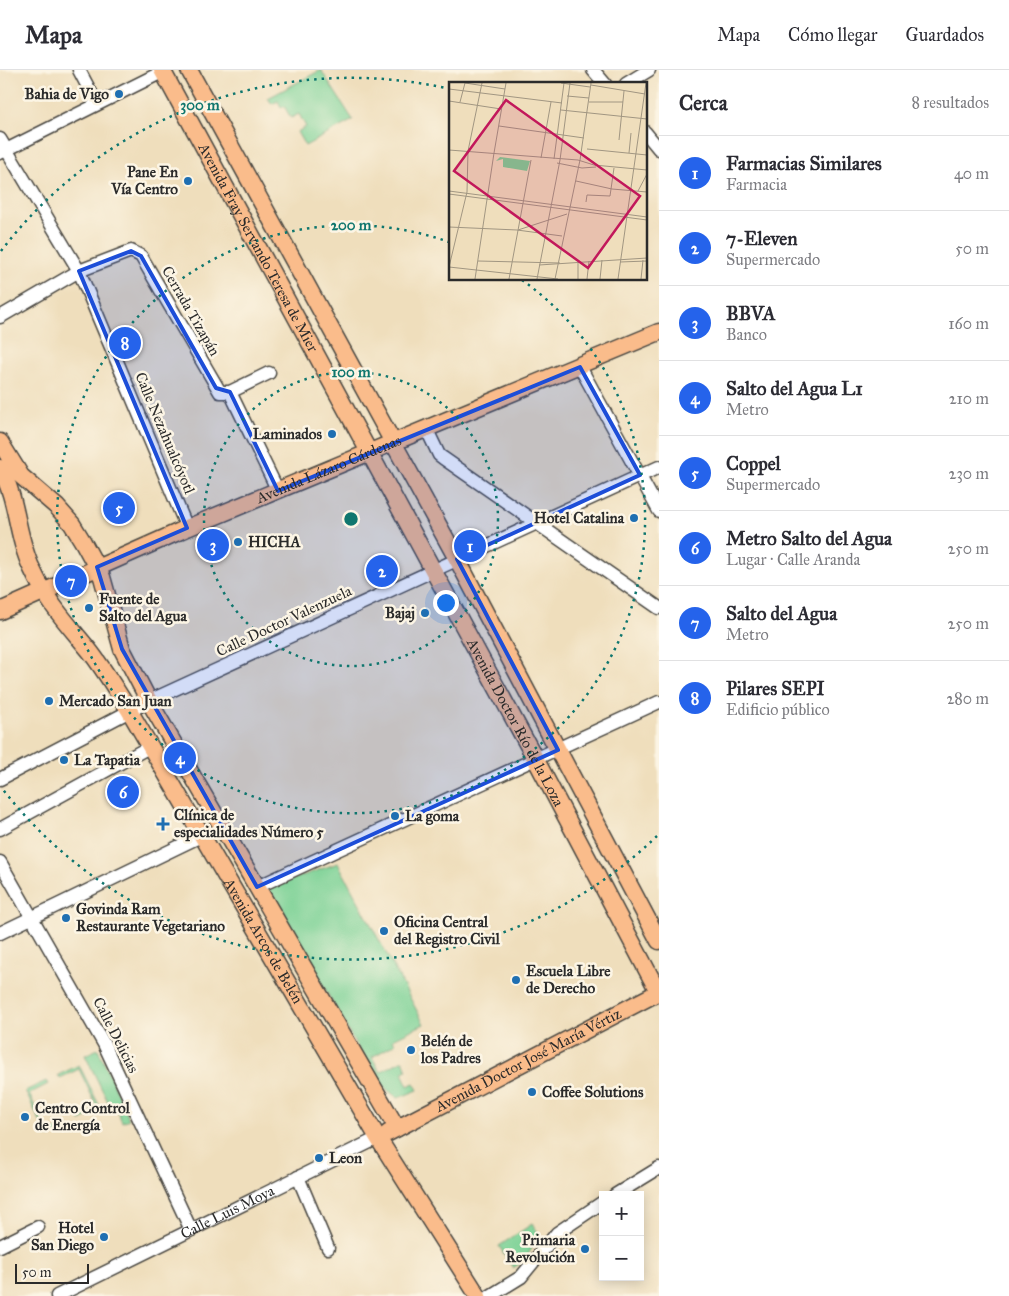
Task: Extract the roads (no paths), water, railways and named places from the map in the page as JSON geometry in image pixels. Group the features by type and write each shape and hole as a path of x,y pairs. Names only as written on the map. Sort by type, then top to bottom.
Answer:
{"main road":[{"name":"Avenida Fray Servando Teresa de Mier","path":"189,70 394,444"},
{"name":"Avenida Fray Servando Teresa de Mier","path":"164,71 370,454"},
{"name":"Avenida Lázaro Cárdenas","path":"0,611 42,590 187,528 580,367 659,332"},
{"name":"Avenida Arcos de Belén","path":"0,442 26,483 57,508 72,524 97,567 107,594 122,649 149,701 396,1128"},
{"name":"Avenida Doctor Río de la Loza","path":"394,444 659,941"},
{"name":"Avenida Doctor Río de la Loza","path":"370,454 536,760 659,993"},
{"name":"Avenida Arcos de Belén","path":"0,468 12,492 22,544 42,590 56,612 88,649 129,710 378,1138 478,1296"},
{"name":"Avenida Doctor José María Vértiz","path":"396,1128 659,993"},
{"name":"Calle Luis Moya","path":"378,1138 396,1128"}],"street":[{"path":"79,70 97,104"},
{"path":"593,70 603,82"},
{"path":"629,82 649,70"},
{"path":"2,147 164,71"},
{"path":"646,133 659,149"},
{"name":"Calle Nezahualcóyotl","path":"2,147 79,271 187,528"},
{"name":"Cerrada Tizapán","path":"0,317 79,271 125,252 137,253 141,256 216,388 220,392 230,392"},
{"path":"580,367 659,511"},
{"path":"269,373 230,392 278,491"},
{"path":"427,430 440,455 659,608"},
{"name":"Calle Doctor Valenzuela","path":"0,779 129,710 659,467"},
{"path":"257,887 659,702"},
{"path":"0,829 151,746"},
{"path":"0,934 203,835"},
{"name":"Calle Delicias","path":"0,862 104,1044 190,1230"},
{"name":"Calle Luis Moya","path":"57,1296 79,1291 190,1230 378,1138"},
{"path":"621,1191 659,1168"},
{"path":"298,1178 328,1248"},
{"path":"495,1293 521,1278 557,1233 599,1205"},
{"path":"0,1246 38,1227"}],"place":[{"name":"Bahia de Vigo","path":"119,94"},
{"name":"Pane En Vía Centro","path":"188,181"},
{"name":"Pilares SEPI","path":"125,343"},
{"name":"Laminados","path":"332,434"},
{"name":"Coppel","path":"119,508"},
{"name":"Hotel Catalina","path":"634,518"},
{"name":"HICHA","path":"238,542"},
{"name":"BBVA","path":"213,545"},
{"name":"Farmacias Similares","path":"470,546"},
{"name":"7-Eleven","path":"382,571"},
{"name":"Salto del Agua","path":"71,581"},
{"name":"Fuente de Salto del Agua","path":"89,608"},
{"name":"Bajaj","path":"425,613"},
{"name":"Mercado San Juan","path":"49,701"},
{"name":"Salto del Agua L1","path":"180,758"},
{"name":"La Tapatia","path":"64,760"},
{"name":"Metro Salto del Agua","path":"123,792"},
{"name":"La goma","path":"395,816"},
{"name":"Clínica de especialidades Número 5","path":"163,824"},
{"name":"Govinda Ram Restaurante Vegetariano","path":"66,918"},
{"name":"Oficina Central del Registro Civil","path":"384,931"},
{"name":"Escuela Libre de Derecho","path":"516,980"},
{"name":"Belén de los Padres","path":"411,1050"},
{"name":"Coffee Solutions","path":"532,1092"},
{"name":"Centro Control de Energía","path":"25,1117"},
{"name":"Leon","path":"319,1158"},
{"name":"Hotel San Diego","path":"104,1237"},
{"name":"Primaria Revolución","path":"585,1249"}]}
